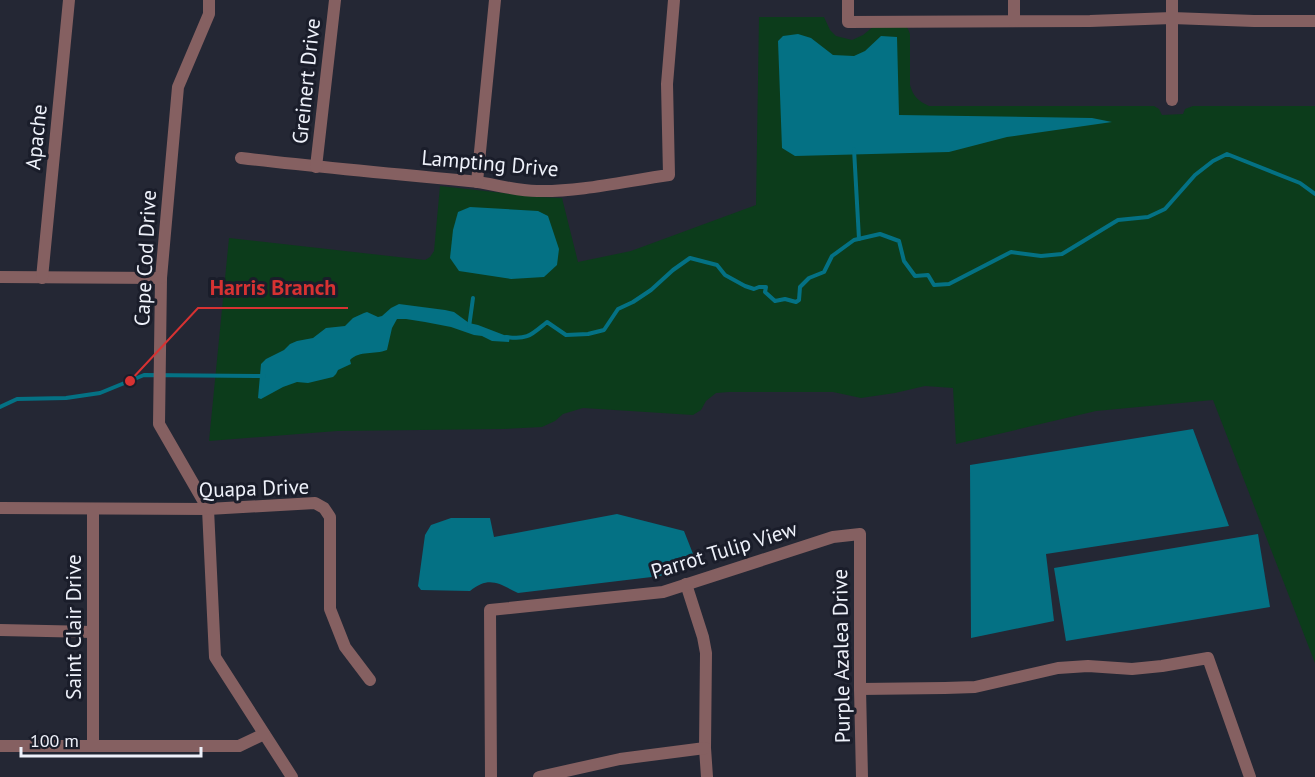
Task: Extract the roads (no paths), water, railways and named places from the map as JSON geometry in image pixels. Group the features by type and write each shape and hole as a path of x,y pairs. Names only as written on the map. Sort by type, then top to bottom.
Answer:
{"street":[{"name":"Apache","path":"42,278 69,0"},
{"name":"Cape Cod Drive","path":"209,0 209,14 178,87 161,278 159,424 208,509 215,657 292,777"},
{"name":"Greinert Drive","path":"316,167 334,0"},
{"path":"477,182 495,0"},
{"name":"Lampting Drive","path":"241,158 477,182 536,191 569,190 669,175 667,84 674,0"},
{"path":"848,0 848,22 1090,21 1172,18 1315,21"},
{"path":"1014,0 1014,21"},
{"path":"1172,0 1172,100"},
{"path":"0,278 161,278"},
{"name":"Quapa Drive","path":"0,508 208,509 315,503 324,508 330,517 330,609 345,646 370,680"},
{"name":"Saint Clair Drive","path":"93,509 93,746"},
{"name":"Parrot Tulip View","path":"491,777 490,610 663,592 833,537 860,534"},
{"name":"Purple Azalea Drive","path":"860,534 862,777"},
{"path":"686,584 706,653 707,777"},
{"path":"0,630 93,632"},
{"path":"860,689 975,687 1058,668 1088,666 1132,669 1208,658 1250,777"},
{"path":"0,746 239,746 264,734"},
{"path":"538,777 620,759 705,748"}],"water":[{"path":"798,34 811,38 833,55 854,56 865,51 881,36 897,37 899,115 1092,118 1112,122 1007,137 949,152 795,156 782,148 778,41 783,36"},
{"path":"470,207 538,211 548,216 559,249 557,265 544,277 511,279 459,271 450,258 453,230 458,212"},
{"path":"399,304 454,312 469,323 510,336 509,342 492,341 451,327 397,319 392,328 387,350 354,357 350,360 351,364 338,370 333,377 308,383 297,382 261,399 258,398 261,364 266,359 284,350 290,344 313,338 326,328 345,326 353,318 367,312 378,317 382,316"},
{"path":"1193,429 1229,526 1046,554 1054,621 971,638 970,465"},
{"path":"617,514 684,531 697,564 660,576 518,593 505,586 488,582 470,591 421,590 418,586 425,535 431,525 451,518 490,518 494,537"},
{"path":"1258,534 1270,607 1066,641 1054,568"}],"waterway":[{"path":"854,149 859,239"},
{"path":"506,337 529,336 547,322 566,335 588,334 604,330 618,309 651,290 690,258 717,265 725,275 745,286 754,289 766,287 765,292 775,301 785,299 796,302 799,300 800,287 809,278 824,272 832,256 854,240 880,234 899,241 904,261 915,276 928,275 934,285 949,284 1011,252 1041,256 1062,254 1118,220 1148,217 1165,209 1195,175 1213,161 1227,154 1300,183 1315,194"},
{"path":"469,327 473,298"},
{"path":"0,407 17,399 66,398 100,393 144,375 264,376"}],"place":[{"name":"Harris Branch","path":"130,381"}]}
